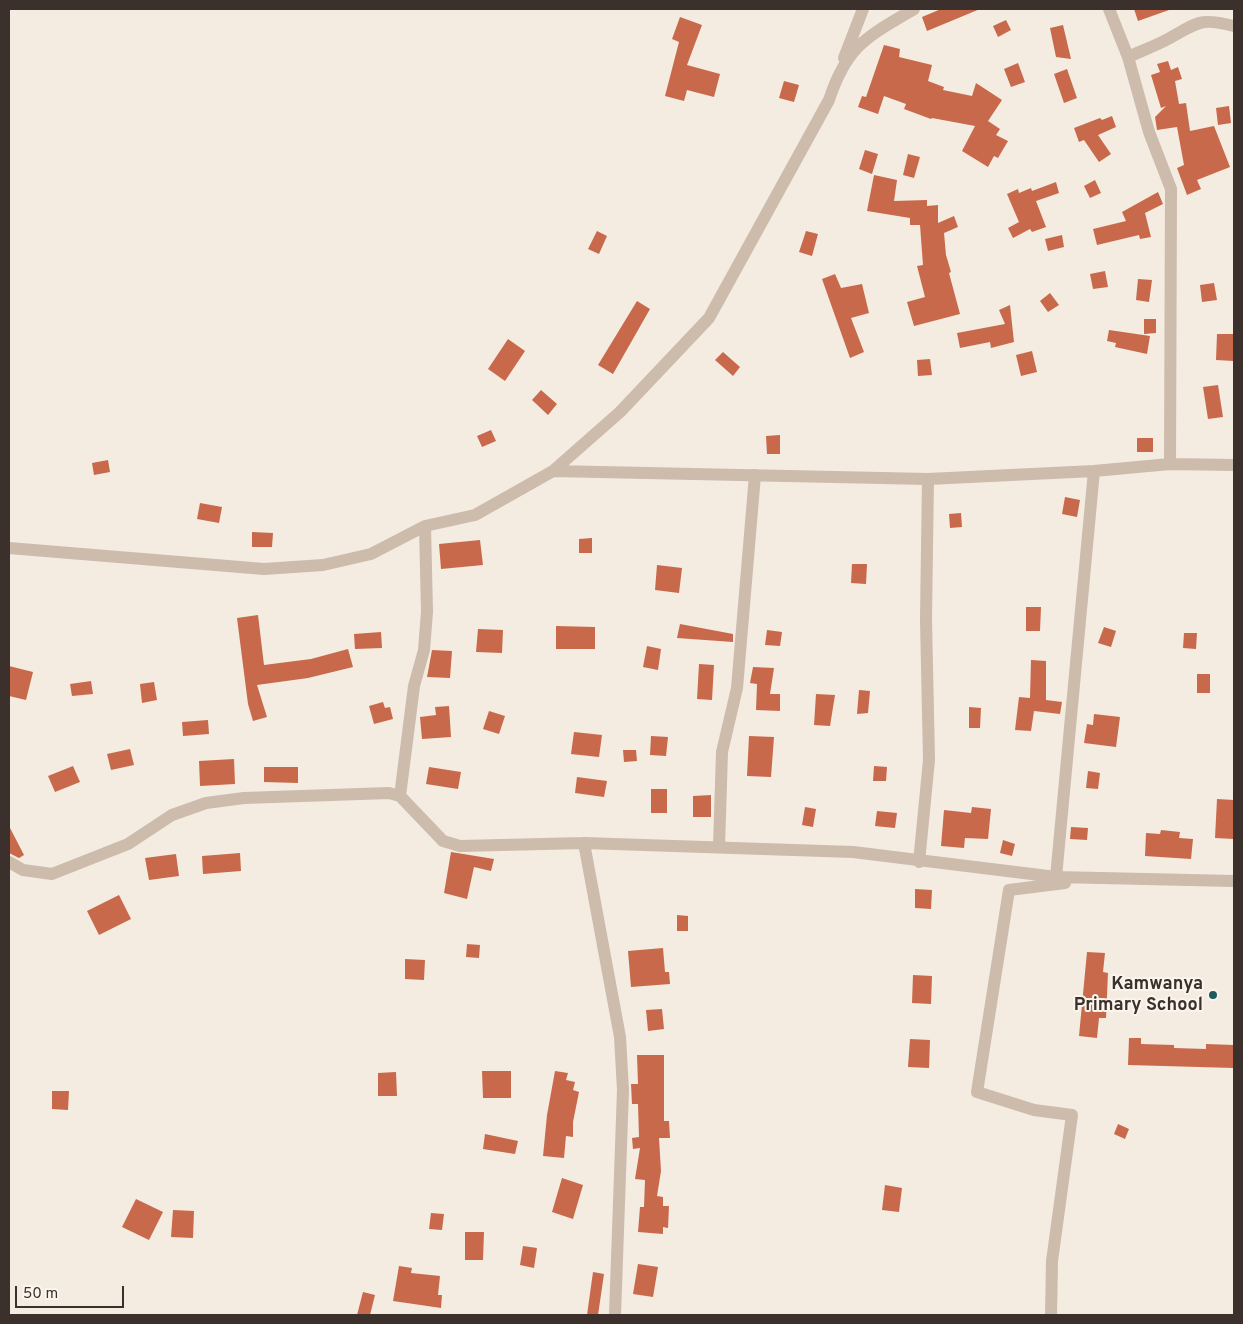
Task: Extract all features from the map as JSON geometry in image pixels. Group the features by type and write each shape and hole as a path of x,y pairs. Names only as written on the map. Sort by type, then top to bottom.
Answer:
{"street":[{"path":"9,551 264,569 323,565 371,554 425,526 475,515 553,471 620,412 709,318 829,100 863,9"},
{"path":"836,79 849,55 867,36 914,9"},
{"path":"1108,9 1128,57 1149,132 1171,189 1170,464"},
{"path":"1128,57 1170,38 1196,22 1210,21 1234,26"},
{"path":"553,471 928,479 1094,471 1170,464 1234,465"},
{"path":"1056,877 1094,471"},
{"path":"719,847 722,752 737,688 755,476"},
{"path":"919,862 929,760 926,619 928,479"},
{"path":"400,796 414,686 424,650 426,631 425,526"},
{"path":"9,862 23,870 52,874 128,844 172,815 206,803 244,798 284,798 353,792 390,793 400,796 443,841 460,846 584,843 853,852 919,862 1056,877 1234,881"},
{"path":"584,843 620,1046 623,1090 615,1315"},
{"path":"1051,1315 1052,1261 1072,1115 1034,1110 977,1092 1009,890 1105,878"}],"building":[{"path":"941,9 980,9 927,31 922,17"},
{"path":"1134,9 1168,9 1169,10 1138,21"},
{"path":"680,17 702,25 687,65 720,74 714,97 687,90 684,101 665,96 679,42 672,39"},
{"path":"1006,20 1011,30 998,37 993,26"},
{"path":"1063,25 1071,59 1056,57 1050,28"},
{"path":"884,45 900,49 899,57 932,65 928,81 944,87 943,90 972,96 976,83 1002,100 988,121 1000,129 996,135 1008,141 998,158 994,156 988,167 962,151 975,126 931,119 904,109 906,104 884,96 878,114 858,107 862,96 866,97"},
{"path":"1168,61 1171,70 1178,67 1182,79 1175,81 1179,104 1186,103 1190,131 1214,126 1230,167 1197,180 1201,189 1187,195 1177,168 1184,165 1177,127 1157,130 1155,117 1166,106 1161,108 1151,75 1160,72 1157,64"},
{"path":"1018,63 1025,82 1011,87 1004,69"},
{"path":"1067,69 1077,98 1064,103 1054,74"},
{"path":"784,81 799,85 794,102 779,98"},
{"path":"1229,106 1231,123 1218,125 1216,108"},
{"path":"1112,116 1116,127 1098,135 1111,154 1099,162 1084,140 1079,142 1074,128 1100,118 1102,120"},
{"path":"865,150 878,154 872,174 859,169"},
{"path":"908,154 920,157 914,178 903,175"},
{"path":"874,175 897,180 894,201 927,200 927,206 938,205 938,223 954,216 958,227 944,233 946,255 951,272 949,273 960,314 914,326 907,302 925,297 917,266 923,265 920,225 910,225 910,218 867,211"},
{"path":"1095,180 1101,193 1090,198 1084,186"},
{"path":"1056,182 1059,193 1036,201 1046,227 1032,232 1030,229 1013,238 1008,228 1019,222 1007,194 1018,189 1019,193 1031,188 1032,191"},
{"path":"1158,192 1163,204 1145,213 1151,237 1140,239 1139,235 1097,245 1093,229 1126,221 1122,212"},
{"path":"597,231 607,236 599,254 588,249"},
{"path":"806,231 818,234 812,256 799,252"},
{"path":"1062,235 1064,247 1048,251 1045,239"},
{"path":"1105,271 1108,287 1093,289 1090,274"},
{"path":"835,274 841,288 862,284 869,313 851,318 864,352 850,358 822,279"},
{"path":"1138,279 1152,280 1149,302 1136,300"},
{"path":"1214,283 1217,300 1202,302 1200,285"},
{"path":"1050,293 1059,305 1048,312 1040,301"},
{"path":"637,301 650,309 613,374 598,365"},
{"path":"1010,305 1014,342 991,348 990,342 960,348 957,333 1005,324 999,310"},
{"path":"1144,319 1156,319 1156,333 1144,334"},
{"path":"1109,330 1150,336 1147,354 1115,347 1116,343 1107,341"},
{"path":"1217,334 1234,334 1234,361 1216,360"},
{"path":"508,339 525,351 505,381 488,369"},
{"path":"1032,351 1037,372 1021,376 1016,355"},
{"path":"723,352 740,367 733,376 715,360"},
{"path":"930,359 932,375 918,376 917,360"},
{"path":"1218,385 1223,417 1208,419 1203,387"},
{"path":"541,390 557,404 548,415 532,400"},
{"path":"491,430 496,441 482,447 477,436"},
{"path":"780,435 780,454 767,454 766,436"},
{"path":"1137,438 1153,438 1153,452 1137,452"},
{"path":"108,460 110,472 94,475 92,463"},
{"path":"1065,497 1080,500 1077,517 1062,514"},
{"path":"200,503 222,507 219,523 197,519"},
{"path":"961,513 962,527 950,528 949,514"},
{"path":"252,532 273,533 272,547 252,547"},
{"path":"592,538 592,553 579,553 579,539"},
{"path":"480,540 483,565 441,569 439,544"},
{"path":"852,564 867,564 866,584 851,583"},
{"path":"657,565 682,568 679,593 655,590"},
{"path":"1026,607 1041,607 1040,631 1026,631"},
{"path":"258,615 264,665 311,659 348,649 353,667 308,678 257,685 267,717 253,721 248,704 237,618"},
{"path":"680,624 733,634 733,642 677,638"},
{"path":"556,626 595,627 595,649 556,649"},
{"path":"1104,627 1116,631 1111,647 1098,643"},
{"path":"478,629 503,630 502,653 476,652"},
{"path":"767,630 782,632 780,646 765,645"},
{"path":"381,632 382,648 355,649 354,634"},
{"path":"1184,633 1197,633 1196,649 1183,648"},
{"path":"647,646 661,649 658,670 643,667"},
{"path":"432,650 452,651 450,678 427,677"},
{"path":"1031,660 1046,661 1046,700 1062,702 1060,714 1034,711 1031,731 1015,730 1019,697 1030,698"},
{"path":"699,664 714,665 712,700 697,699"},
{"path":"9,666 33,672 26,700 9,696"},
{"path":"753,667 774,668 770,694 780,694 780,711 756,710 757,684 750,683"},
{"path":"1197,674 1210,674 1210,693 1197,693"},
{"path":"91,681 93,694 72,696 70,684"},
{"path":"154,682 157,700 142,703 140,684"},
{"path":"859,690 870,691 868,713 857,714"},
{"path":"816,694 835,695 830,726 814,725"},
{"path":"383,702 385,708 390,707 393,719 374,724 369,706"},
{"path":"449,706 451,737 422,739 420,717 436,715 435,707"},
{"path":"969,707 981,708 980,728 969,728"},
{"path":"489,711 505,716 499,734 483,729"},
{"path":"1094,714 1120,717 1116,747 1084,743 1087,724 1093,725"},
{"path":"208,720 209,734 183,736 182,722"},
{"path":"574,732 602,735 599,757 571,754"},
{"path":"651,736 668,737 666,756 650,755"},
{"path":"749,736 774,737 771,777 747,776"},
{"path":"130,749 134,765 111,770 107,754"},
{"path":"623,750 636,750 637,761 624,762"},
{"path":"234,759 235,784 200,786 199,761"},
{"path":"73,766 80,782 55,792 48,776"},
{"path":"874,766 887,767 886,781 873,781"},
{"path":"264,767 298,767 298,783 264,782"},
{"path":"429,767 461,772 458,789 426,784"},
{"path":"1088,771 1100,773 1098,789 1086,788"},
{"path":"577,777 607,781 604,797 575,793"},
{"path":"651,789 667,789 667,813 651,813"},
{"path":"711,795 711,817 693,817 693,796"},
{"path":"1217,799 1234,800 1234,839 1215,838"},
{"path":"805,807 816,809 813,827 802,825"},
{"path":"972,807 991,809 988,839 965,838 964,848 941,846 944,810 971,813"},
{"path":"877,811 897,813 895,828 875,826"},
{"path":"9,826 24,855 19,858 9,853"},
{"path":"1071,827 1088,828 1087,840 1070,839"},
{"path":"1161,830 1180,832 1179,838 1193,839 1191,859 1145,856 1146,833 1160,834"},
{"path":"1003,840 1015,844 1012,856 1000,853"},
{"path":"451,852 494,859 491,871 474,867 467,899 444,893"},
{"path":"240,853 241,871 203,874 202,856"},
{"path":"176,854 179,876 149,880 145,858"},
{"path":"915,889 932,890 931,909 915,908"},
{"path":"119,895 131,919 99,935 87,911"},
{"path":"677,915 688,916 688,931 677,931"},
{"path":"467,944 480,945 479,958 466,957"},
{"path":"663,948 665,972 669,972 670,984 631,987 628,951"},
{"path":"1087,952 1105,953 1103,972 1108,973 1106,1018 1099,1018 1097,1038 1079,1036"},
{"path":"405,959 425,960 424,980 405,979"},
{"path":"913,975 932,976 931,1004 912,1003"},
{"path":"662,1009 664,1029 648,1031 646,1010"},
{"path":"1129,1038 1141,1038 1141,1044 1174,1045 1174,1048 1206,1049 1206,1044 1234,1045 1234,1068 1128,1065"},
{"path":"910,1039 930,1040 929,1068 908,1067"},
{"path":"637,1055 664,1055 664,1121 669,1121 670,1138 659,1138 661,1171 657,1196 663,1197 663,1206 669,1206 668,1228 663,1227 663,1234 638,1232 640,1207 644,1207 645,1180 635,1179 640,1148 633,1149 632,1138 639,1137 638,1104 632,1104 631,1084 638,1084"},
{"path":"482,1071 511,1071 511,1098 483,1098"},
{"path":"555,1071 568,1073 566,1080 575,1082 573,1090 579,1092 573,1122 573,1137 566,1136 564,1158 543,1156 547,1115"},
{"path":"396,1072 397,1096 378,1096 378,1073"},
{"path":"52,1091 69,1091 68,1110 52,1109"},
{"path":"1118,1124 1129,1129 1125,1139 1114,1134"},
{"path":"485,1134 518,1141 515,1154 483,1149"},
{"path":"562,1178 583,1185 573,1219 552,1212"},
{"path":"885,1185 902,1188 899,1212 882,1210"},
{"path":"136,1199 163,1212 149,1240 122,1227"},
{"path":"173,1210 194,1211 193,1238 171,1237"},
{"path":"431,1213 444,1214 442,1230 429,1229"},
{"path":"465,1232 484,1232 483,1260 465,1260"},
{"path":"523,1246 537,1248 534,1268 520,1265"},
{"path":"638,1264 658,1267 653,1297 633,1294"},
{"path":"399,1266 412,1268 411,1273 440,1276 438,1295 442,1295 441,1308 393,1301"},
{"path":"593,1272 604,1274 598,1315 587,1315"},
{"path":"363,1292 375,1295 370,1315 357,1315"}],"place":[{"name":"Kamwanya Primary School","path":"1213,995"}]}
